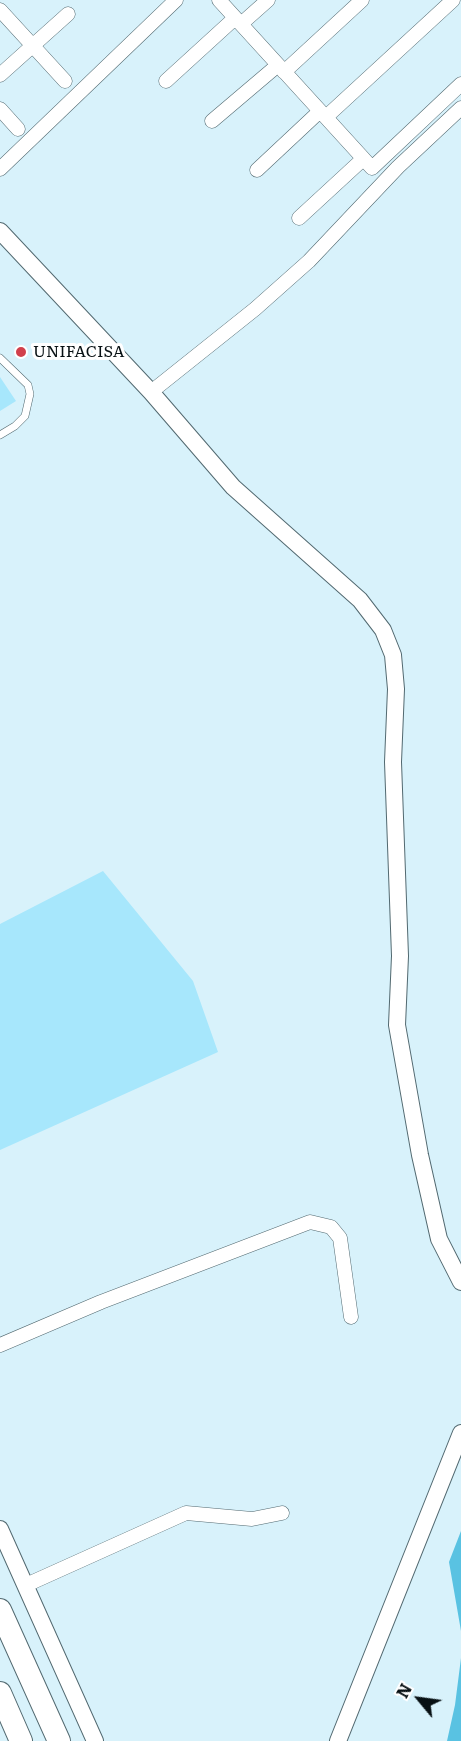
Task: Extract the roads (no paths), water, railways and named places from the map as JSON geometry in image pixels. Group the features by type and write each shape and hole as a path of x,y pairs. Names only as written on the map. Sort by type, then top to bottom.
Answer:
{"highway":[{"path":"0,1610 59,1741"},
{"path":"0,1693 21,1741"}],"street":[{"path":"0,169 176,0"},
{"path":"219,0 372,168 461,84"},
{"path":"166,81 267,0"},
{"path":"212,121 281,68 362,0"},
{"path":"257,170 453,0"},
{"path":"0,10 65,81"},
{"path":"0,75 68,14"},
{"path":"151,392 255,309 309,261 398,167 461,108"},
{"path":"0,109 18,129"},
{"path":"298,218 363,159"},
{"path":"0,231 151,392 233,487 360,600 383,630 393,655 396,688 393,762 400,956 397,1025 414,1124 440,1239 461,1282"},
{"path":"0,1345 101,1302 315,1221 334,1230 343,1244 351,1317"},
{"path":"338,1741 461,1433"},
{"path":"26,1585 186,1513 232,1519 252,1519 282,1513"},
{"path":"0,1529 95,1741"}],"lane":[{"path":"0,358 28,385 30,394 25,416 15,426 0,435"}],"place":[{"name":"UNIFACISA","path":"21,352"}]}
